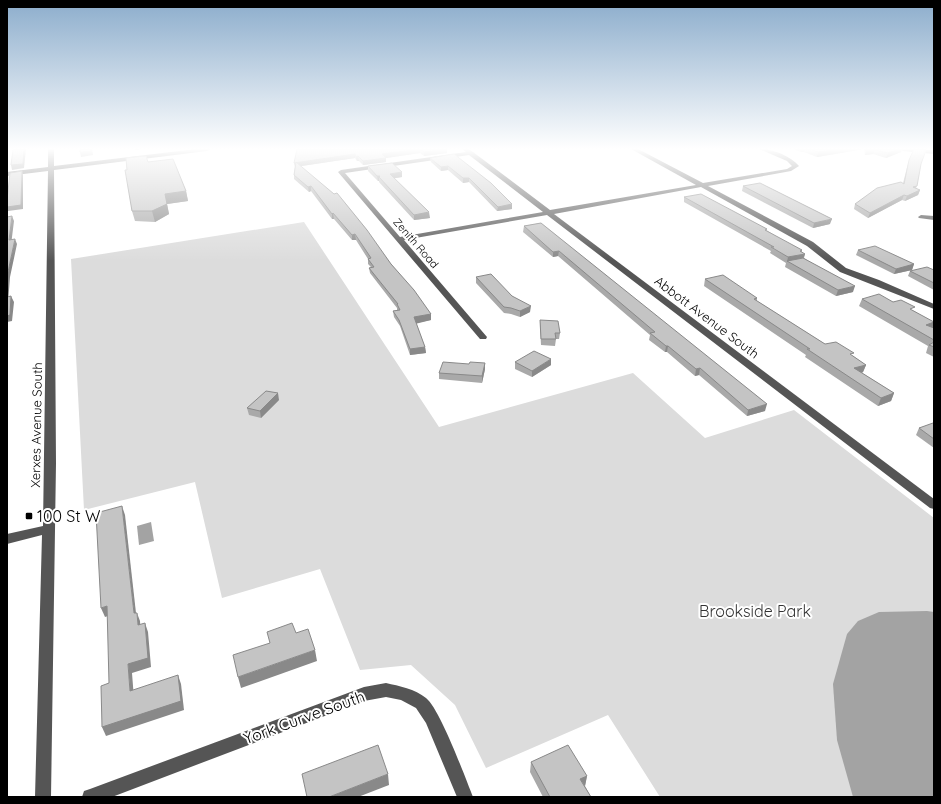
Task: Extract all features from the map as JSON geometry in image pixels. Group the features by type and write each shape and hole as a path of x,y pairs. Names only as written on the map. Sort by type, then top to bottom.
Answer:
{"street":[{"name":"Xerxes Avenue South","path":"43,797 50,463 51,187"},
{"name":"Zenith Road","path":"353,187 483,337"},
{"name":"Abbott Avenue South","path":"515,187 934,505"},
{"path":"398,239 693,187"},
{"path":"705,187 810,244 843,270 876,282 934,307"},
{"path":"921,217 934,218"},
{"path":"7,539 48,529"},
{"name":"York Curve South","path":"90,797 364,694 386,690 404,694 421,703 432,719 465,797"}],"green space":[{"name":"Brookside Park","path":"304,222 439,427 633,373 705,438 794,410 934,518 934,797 660,797 608,715 486,768 455,705 411,665 360,670 320,569 222,598 195,482 84,510 71,259"}],"shaded area":[{"path":"151,522 154,541 139,545 137,526"},
{"path":"879,612 934,612 934,797 853,797 837,740 833,684 847,634 858,621"}],"building":[{"path":"8,187 22,187 21,205 7,207"},
{"path":"128,187 184,187 186,191 165,194 167,204 152,211 132,211"},
{"path":"311,187 325,187 334,194 337,193 367,230 391,264 414,290 431,314 414,317 425,347 410,349 399,320 393,311 400,310 398,304 369,268 374,267 368,259 371,258 355,234 352,235 333,213 332,214"},
{"path":"388,187 403,187 429,212 414,215"},
{"path":"478,187 495,187 512,204 498,207"},
{"path":"744,187 767,187 832,219 814,223"},
{"path":"883,187 915,187 913,187 920,190 907,196 904,195 870,213 855,204 877,188"},
{"path":"701,194 767,229 765,230 802,250 800,251 805,254 788,257 771,247 774,247 684,197"},
{"path":"12,216 9,240 15,239 7,284 7,217"},
{"path":"541,223 767,404 748,410 700,368 696,369 668,346 666,346 650,333 655,332 559,251 553,252 524,226"},
{"path":"875,246 914,264 896,269 858,250"},
{"path":"803,258 855,286 838,290 787,261"},
{"path":"927,267 934,270 934,283 910,271"},
{"path":"491,274 512,296 531,306 520,311 504,307 476,277"},
{"path":"723,275 757,298 754,299 825,344 836,342 854,353 850,354 866,365 854,368 894,393 881,398 705,279"},
{"path":"879,294 893,302 901,300 915,307 910,309 934,322 926,325 934,328 934,340 862,299"},
{"path":"11,296 10,315 7,316 7,297"},
{"path":"540,320 558,321 560,333 555,333 556,339 541,339"},
{"path":"934,342 934,347 929,345"},
{"path":"534,351 551,359 532,371 515,362"},
{"path":"443,362 469,364 470,362 485,363 482,376 439,373"},
{"path":"266,391 278,393 260,411 247,408"},
{"path":"933,423 934,424 934,439 919,428"},
{"path":"122,506 134,613 137,613 138,625 145,623 148,658 128,664 130,691 178,675 181,701 102,727 101,686 109,683 107,606 101,608 96,513"},
{"path":"292,623 296,633 308,629 315,650 238,677 233,655 270,643 267,632"},
{"path":"378,745 388,774 329,797 307,797 302,774"},
{"path":"568,745 587,776 580,779 591,797 550,797 531,762"}],"place":[{"name":"100 St W","path":"29,516"}]}
